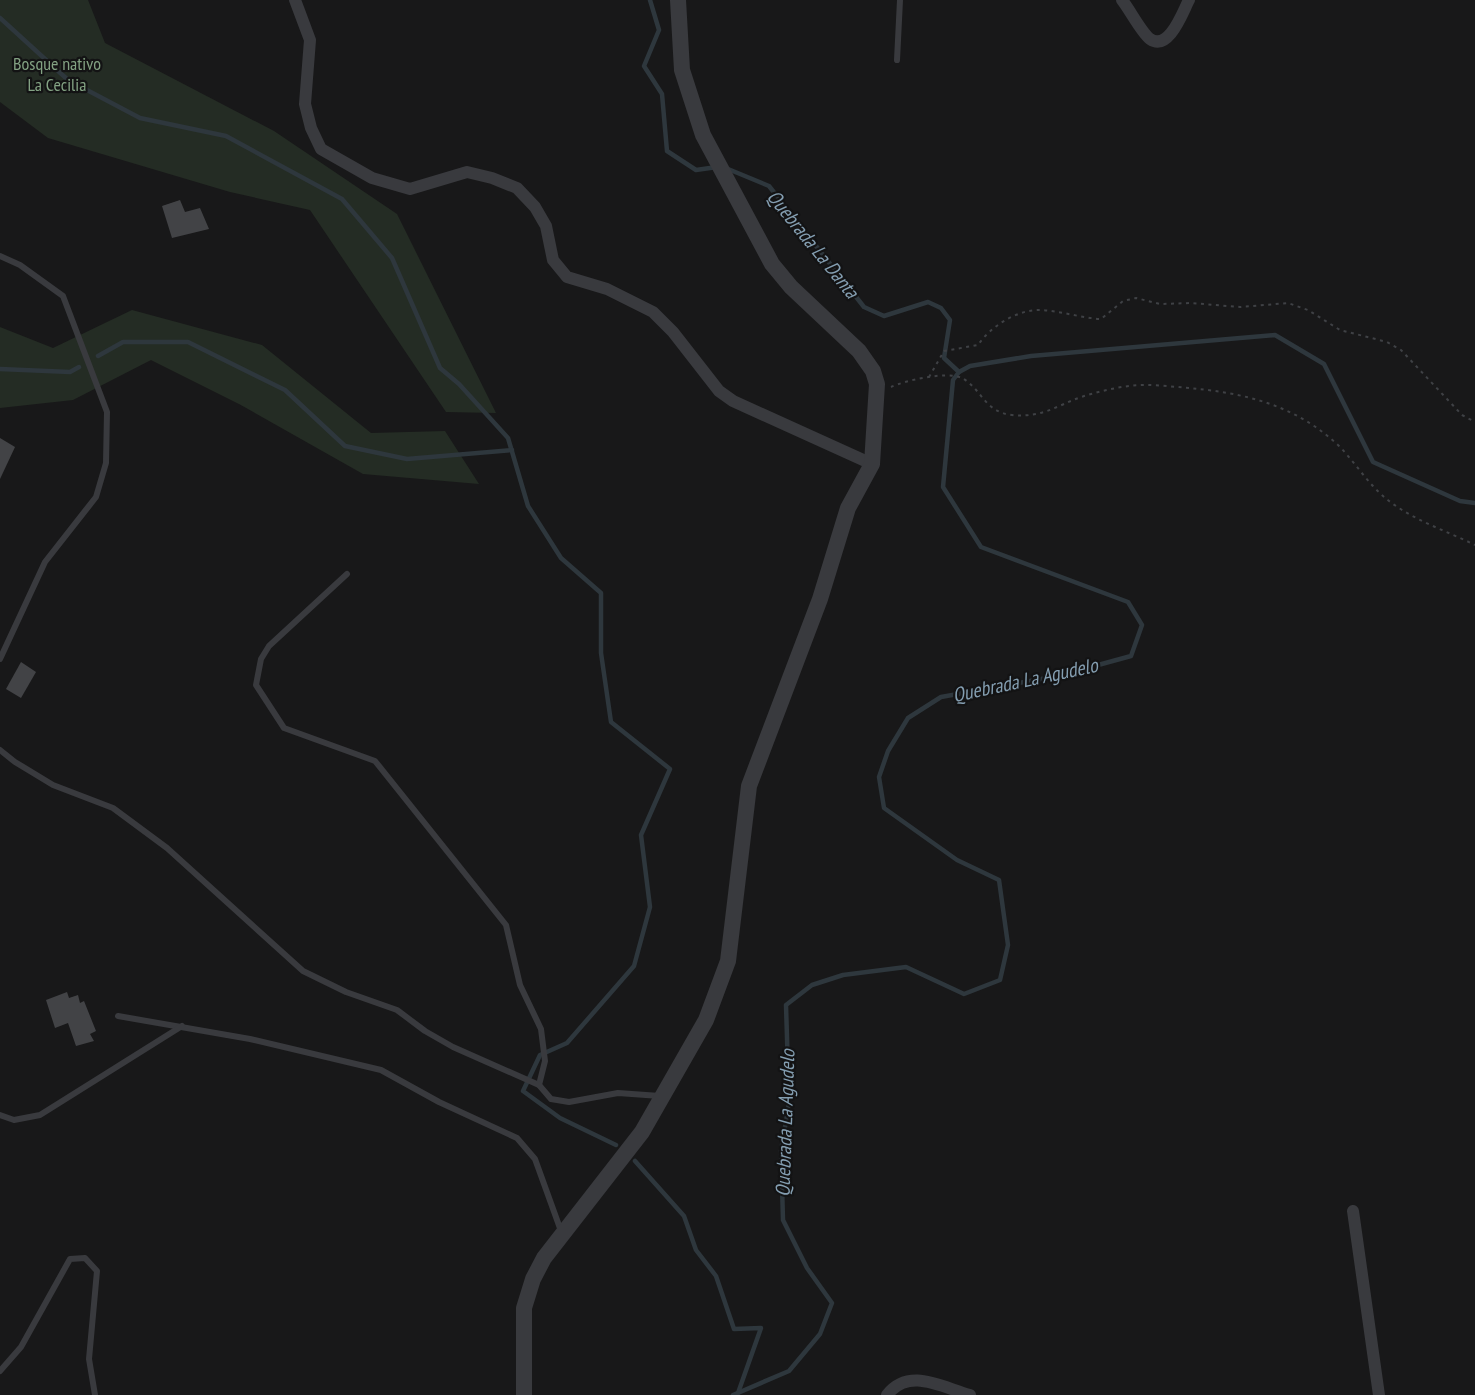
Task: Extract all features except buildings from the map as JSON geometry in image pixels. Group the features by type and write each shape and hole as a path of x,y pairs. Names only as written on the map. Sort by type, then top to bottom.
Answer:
{"street":[{"path":"295,0 310,40 305,104 311,128 321,149 372,178 410,189 467,172 518,188 535,207 546,226 553,260 567,277 607,289 653,312 673,332 719,391 733,401 872,464"},
{"path":"524,1395 524,1308 533,1279 544,1257 642,1132 706,1020 728,961 749,786 820,599 848,508 872,464 876,393 873,371 860,351 791,287 772,264 703,135 682,70 678,0"},
{"path":"1122,0 1149,38 1157,41 1165,39 1177,26 1189,0"},
{"path":"1353,1211 1379,1395"},
{"path":"887,1395 898,1382 911,1379 970,1395"}],"lane":[{"path":"897,60 900,0"},
{"path":"0,256 20,265 63,296 107,412 106,463 96,497 45,562 0,659"},
{"path":"347,574 269,646 261,660 256,685 284,728 375,760 506,924 520,985 541,1029 545,1061 538,1085"},
{"path":"0,750 53,786 112,808 167,848 303,971 346,992 397,1010 425,1031 453,1047 538,1085 551,1099 569,1102 618,1093 664,1096"},
{"path":"118,1016 182,1026 381,1070 517,1138 535,1159 562,1234"},
{"path":"0,1115 14,1120 40,1115 182,1026"},
{"path":"0,1371 21,1347 70,1259 85,1258 97,1271 89,1359 95,1395"}],"path":[{"path":"929,378 944,351 978,345 987,332 1005,319 1039,309 1101,319 1123,301 1136,298 1160,304 1191,303 1240,307 1288,303 1308,310 1340,330 1387,342 1401,350 1462,415 1475,422"},
{"path":"876,393 903,381 948,375 962,378 976,390 988,406 1010,415 1052,411 1079,398 1114,388 1148,385 1221,390 1265,400 1339,446 1383,496 1408,514 1475,545"}],"green space":[{"name":"Bosque nativo La Cecilia","path":"0,0 88,0 105,43 274,131 397,214 496,413 446,412 310,210 230,192 48,138 0,102"},
{"path":"132,310 262,345 371,433 445,431 479,484 363,474 239,404 151,360 73,400 0,408 0,327 53,348"}],"waterway":[{"name":"Quebrada La Danta","path":"650,0 659,30 644,66 662,94 667,151 696,170 717,167"},
{"path":"0,18 68,80 140,118 226,136 342,199 392,258 440,368 459,384 508,438 528,506 561,558 601,593 601,653 611,722 670,769 641,835 650,907 634,966 567,1043 540,1055 523,1091 560,1118 616,1145"},
{"name":"Quebrada La Danta","path":"728,169 769,186 864,307 884,316 928,302 941,308 950,320 944,358 959,372"},
{"name":"Quebrada La Agudelo","path":"733,1395 789,1371 820,1334 832,1303 807,1268 783,1220 781,1151 789,1103 786,1005 812,985 843,975 906,967 964,994 1000,980 1008,945 999,880 957,860 884,808 879,777 888,751 908,718 941,697 1058,676 1131,656 1142,625 1128,602 981,547 943,487 953,380 959,372 970,366 1031,356 1275,335 1324,364 1373,462 1460,501 1475,503"},
{"path":"98,356 123,342 188,342 285,390 345,446 407,459 512,450"},
{"path":"0,369 70,372 79,367"},
{"path":"635,1161 684,1216 696,1250 716,1276 734,1329 761,1328 738,1393"}]}
